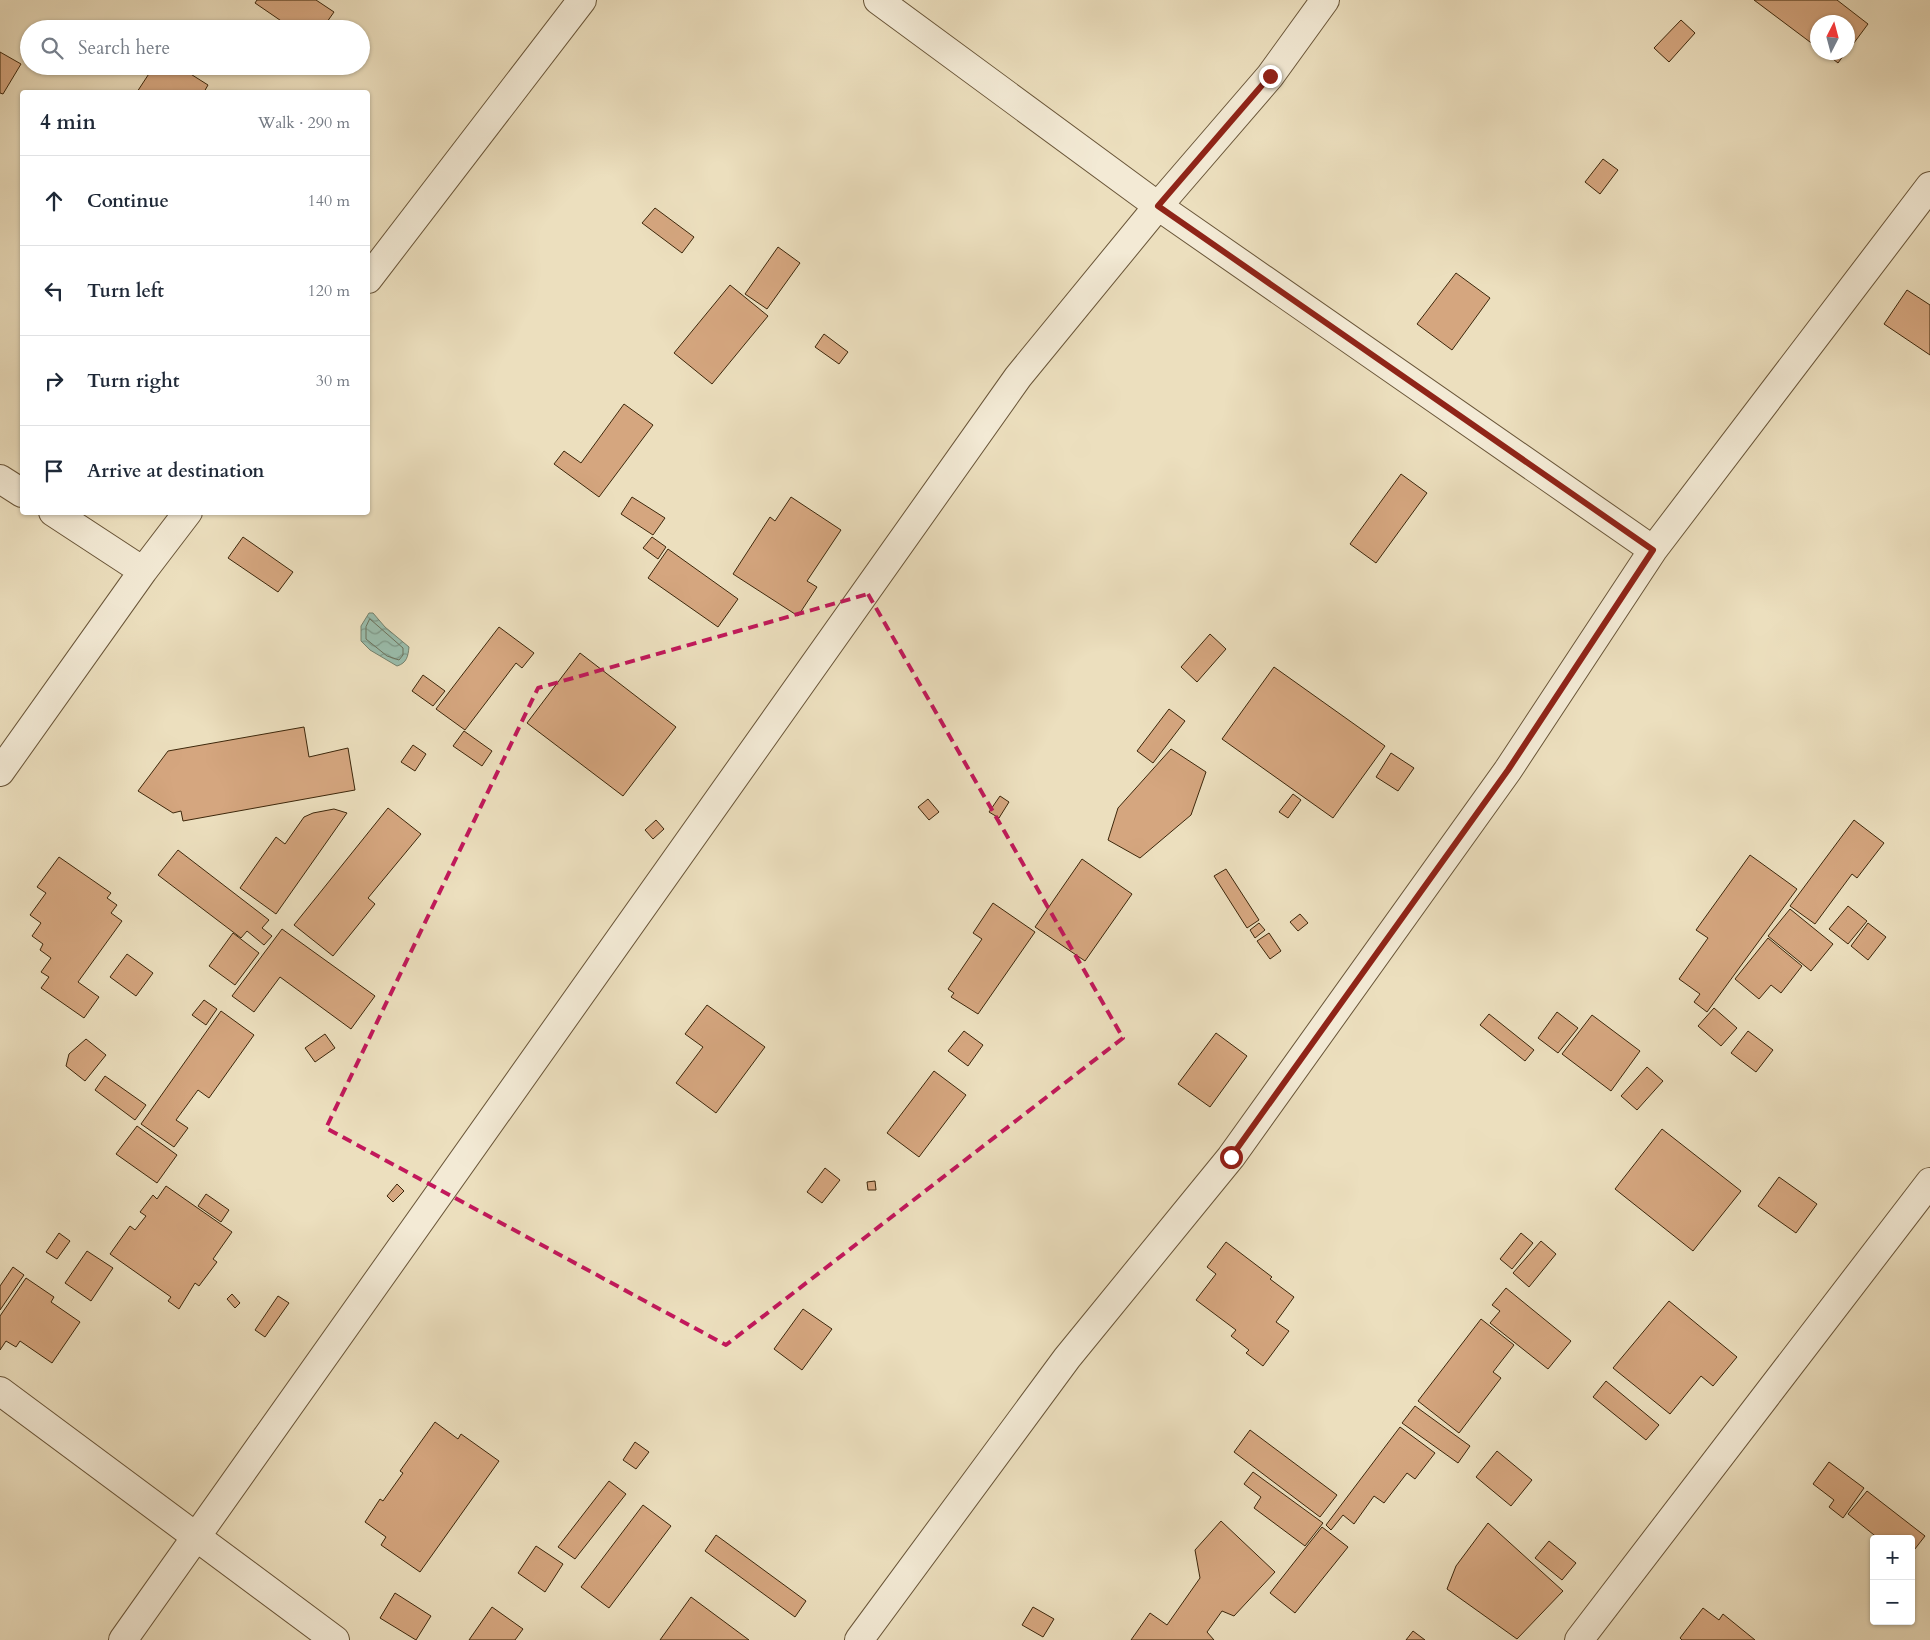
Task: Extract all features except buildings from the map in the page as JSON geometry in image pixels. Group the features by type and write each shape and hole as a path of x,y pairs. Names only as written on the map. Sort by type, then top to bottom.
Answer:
{"street":[{"path":"370,275 582,0"},
{"path":"878,0 1158,206 1653,550"},
{"path":"123,1640 1018,377 1158,206 1270,76 1325,0"},
{"path":"859,1640 1067,1358 1231,1157 1508,770 1653,550 1930,186"},
{"path":"0,478 20,492"},
{"path":"58,515 143,571"},
{"path":"0,772 143,571 186,515"},
{"path":"1580,1640 1930,1182"},
{"path":"0,1391 335,1640"}],"highlighted area":[{"path":"868,594 1123,1038 726,1345 326,1128 538,688"}],"water":[{"path":"369,613 373,613 385,627 409,647 403,663 397,666 370,650 361,641 361,626"}],"route":[{"path":"1231,1157 1508,770 1653,550 1158,206 1270,76"}]}
